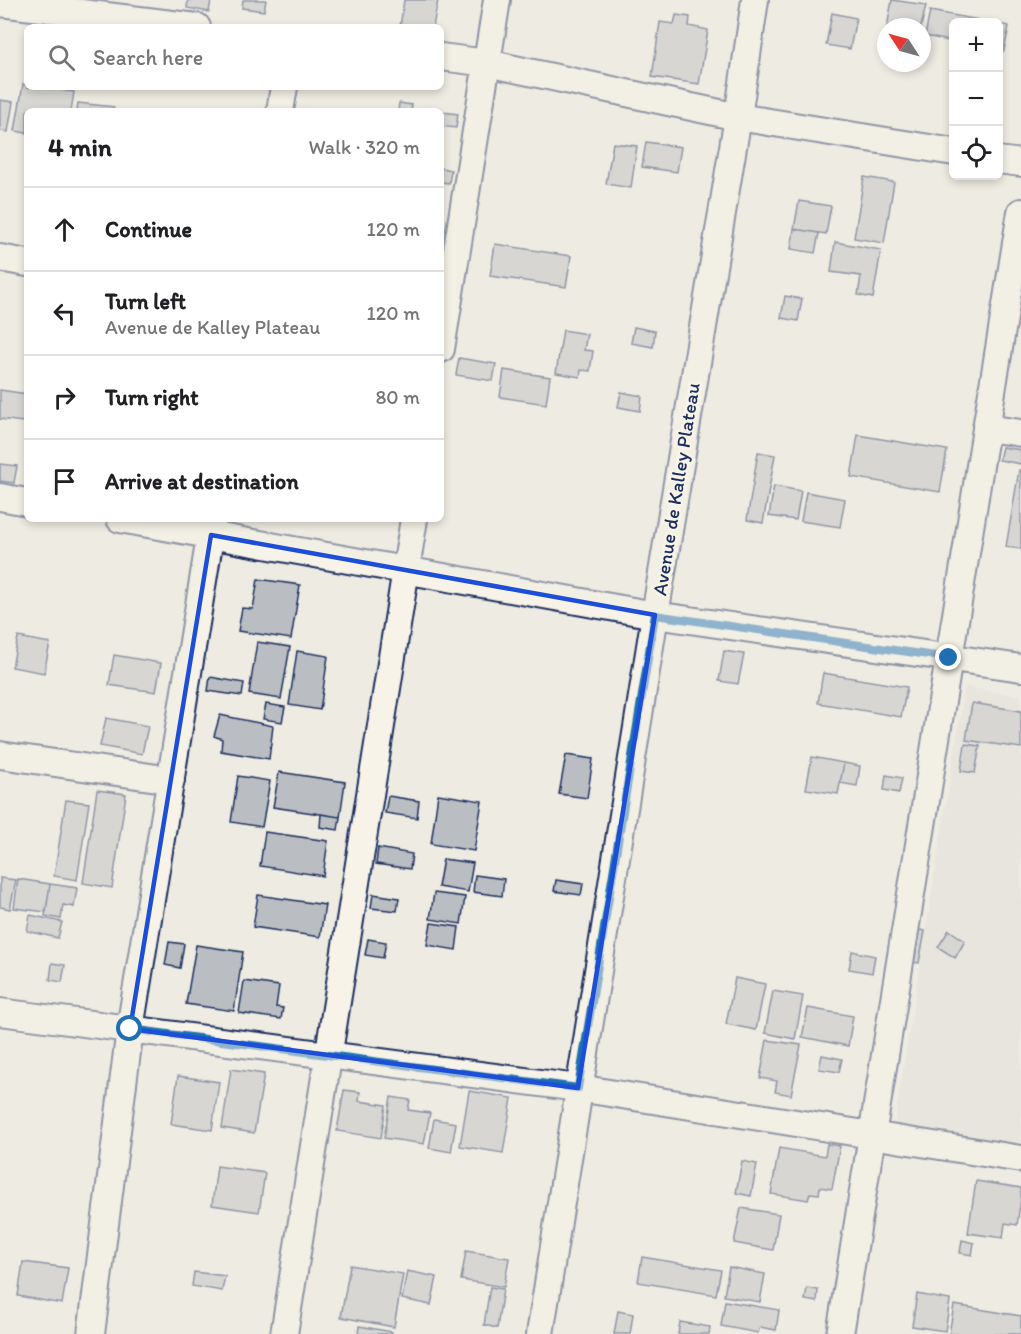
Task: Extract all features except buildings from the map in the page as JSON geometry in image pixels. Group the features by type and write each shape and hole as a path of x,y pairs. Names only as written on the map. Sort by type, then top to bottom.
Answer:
{"street":[{"path":"444,330 497,0"},
{"name":"Avenue de Kalley Plateau","path":"540,1334 578,1088 738,117 755,0"},
{"path":"0,3 172,24"},
{"path":"444,57 487,63 738,117 949,151"},
{"path":"280,108 284,90"},
{"path":"1003,161 1021,164"},
{"path":"840,1334 1021,212"},
{"path":"0,258 24,262"},
{"path":"986,428 1021,433"},
{"path":"0,497 24,501"},
{"path":"154,522 212,527 406,570 655,615 1021,668"},
{"path":"284,1334 414,522"},
{"path":"91,1334 130,1029 212,527"},
{"path":"0,756 171,780"},
{"path":"0,1012 578,1088 1021,1159"}],"highlighted area":[{"path":"211,535 655,615 578,1088 130,1029"}],"shaded area":[{"path":"965,687 1021,696 1021,1146 894,1126"}],"route":[{"path":"130,1029 578,1088 655,615 949,658"}]}
